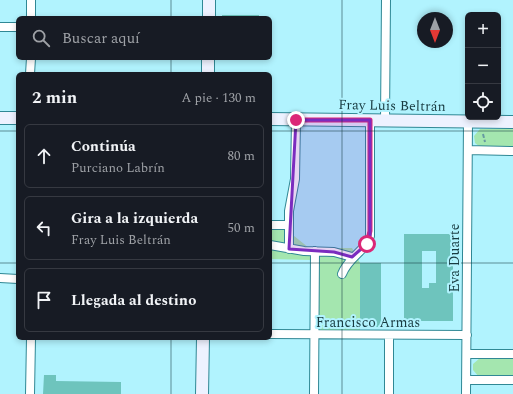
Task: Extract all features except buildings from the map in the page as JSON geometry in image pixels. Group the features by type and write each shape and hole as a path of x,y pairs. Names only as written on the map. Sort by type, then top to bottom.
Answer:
{"main road":[{"path":"209,0 209,16"},
{"path":"208,60 208,72"},
{"path":"0,118 16,118"},
{"name":"Fray Luis Beltrán","path":"272,119 513,122"},
{"path":"202,394 203,340"}],"street":[{"path":"31,0 31,16"},
{"path":"384,121 386,0"},
{"path":"0,27 16,27"},
{"path":"30,72 31,60"},
{"path":"289,249 289,225 295,179 296,120"},
{"path":"342,274 346,264 367,244 370,236 370,120"},
{"name":"Eva Duarte","path":"466,394 468,121"},
{"path":"468,150 513,151"},
{"path":"272,225 289,225"},
{"path":"272,245 315,252 334,252 352,257"},
{"path":"314,394 315,252"},
{"path":"0,278 16,279"},
{"name":"Francisco Armas","path":"272,334 467,335"},
{"path":"389,335 389,394"},
{"path":"30,394 31,340"},
{"path":"467,354 513,354"},
{"path":"466,380 513,380"}],"path":[{"path":"483,134 486,147"}],"highlighted area":[{"path":"296,120 370,120 370,236 367,244 352,257 334,252 289,249"}],"green space":[{"path":"480,129 513,129 513,147 480,147 475,143 474,136"},
{"path":"272,223 278,223 309,248 352,248 360,263 360,330 311,330 311,260 272,259"},
{"path":"513,357 513,378 479,377 473,370 473,364 480,358"}],"route":[{"path":"296,120 370,120 370,231 367,244"}]}
